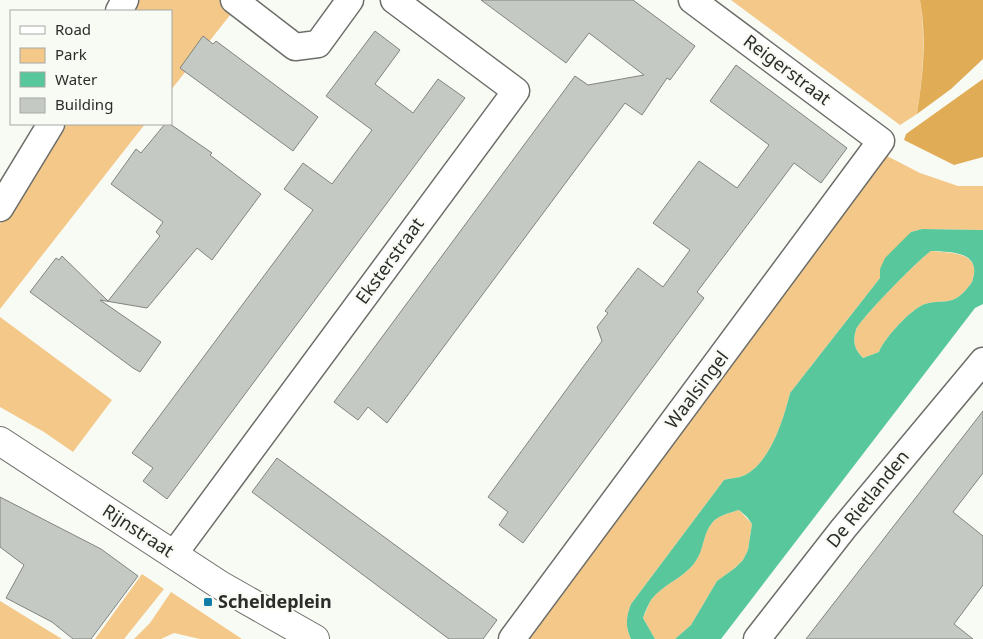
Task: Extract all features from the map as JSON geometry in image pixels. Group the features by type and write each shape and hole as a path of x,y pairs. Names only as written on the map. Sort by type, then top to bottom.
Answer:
{"street":[{"path":"234,0 295,47 318,44 350,0"},
{"name":"Eksterstraat","path":"174,554 516,91 394,0"},
{"name":"Reigerstraat","path":"692,0 881,141"},
{"path":"0,208 50,125"},
{"name":"Waalsingel","path":"512,639 881,141"},
{"name":"De Rietlanden","path":"757,639 843,529 983,361"},
{"name":"Rijnstraat","path":"0,441 220,585 315,639"}],"green space":[{"path":"137,0 220,0 234,10 172,89 172,10 131,10"},
{"path":"731,0 920,0 923,57 917,114 900,125"},
{"path":"60,125 144,125 0,309 0,224"},
{"path":"887,156 920,173 958,186 983,186 983,230 922,229 911,232 880,269 880,278 790,393 780,426 770,449 763,459 745,475 724,480 631,604 627,622 631,639 526,639"},
{"path":"931,251 956,254 969,259 973,264 972,282 955,299 927,303 914,310 890,334 879,352 863,358 856,349 854,342 856,330 867,314"},
{"path":"0,317 112,400 73,452 44,432 0,407"},
{"path":"739,510 752,524 748,550 743,560 717,581 691,625 675,639 655,639 643,618 651,600 693,565 709,527 715,520"},
{"path":"142,574 164,589 124,639 95,639"},
{"path":"171,592 242,639 200,639 174,633 161,639 134,639 150,623"},
{"path":"0,601 62,639 0,639"}],"shaded area":[{"path":"920,0 983,0 983,59 951,89 917,114 923,57"},
{"path":"983,79 983,157 954,165 904,140 906,134"}],"water":[{"path":"922,229 983,230 983,304 975,308 721,639 675,639 691,625 717,581 743,560 748,550 752,524 739,510 715,520 709,527 699,555 693,565 651,600 643,618 655,639 631,639 627,622 631,604 724,480 745,475 763,459 770,449 780,426 790,393 880,278 880,269 885,258 911,232","holes":["931,251 956,253 969,259 973,264 972,282 955,299 927,303 914,310 890,334 879,352 863,358 856,349 854,342 856,330 867,314"]}],"building":[{"path":"481,0 633,0 695,46 670,80 667,78 642,115 625,103 387,423 368,407 358,420 334,402 575,76 588,85 644,75 589,33 566,63"},
{"path":"375,31 400,50 375,84 413,113 438,79 465,98 167,499 143,481 153,468 132,453 313,210 284,189 303,163 332,184 372,130 326,96"},
{"path":"203,36 213,44 216,41 318,117 293,151 180,68"},
{"path":"736,65 847,148 821,183 794,163 697,292 704,298 523,543 499,525 508,512 488,497 602,341 597,327 608,313 605,311 638,268 663,287 690,250 653,223 699,161 737,188 769,145 710,101"},
{"path":"164,125 171,125 212,153 210,155 261,194 212,260 197,248 147,308 100,300 161,342 140,372 30,292 56,258 59,260 62,256 108,301 160,236 156,232 163,222 111,184 136,149 141,153"},
{"path":"983,411 983,473 953,512 983,536 983,585 954,624 973,639 806,639"},
{"path":"277,458 497,620 483,639 449,639 252,492"},
{"path":"0,497 101,549 138,576 91,639 73,639 52,622 6,598 24,565 0,547"}],"place":[{"name":"Scheldeplein","path":"208,602"}]}
